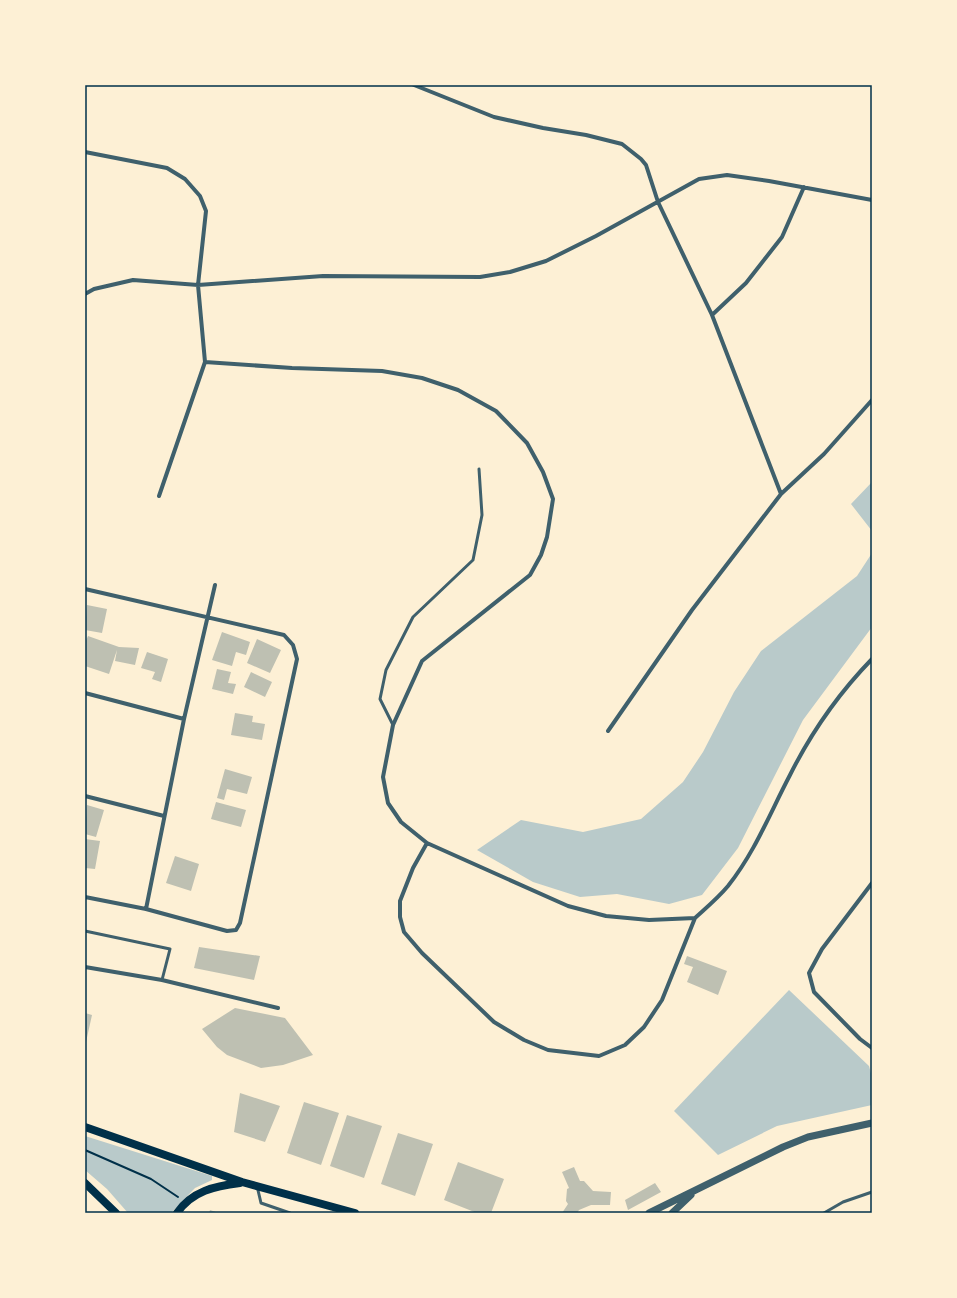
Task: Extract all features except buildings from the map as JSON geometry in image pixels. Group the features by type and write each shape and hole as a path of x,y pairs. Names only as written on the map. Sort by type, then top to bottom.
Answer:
{"main road":[{"path":"85,1127 242,1182 355,1213"},
{"path":"177,1213 191,1197 204,1190 242,1182"},
{"path":"85,1183 116,1213"}],"street":[{"path":"414,85 494,117 543,128 586,135 622,144 646,165 658,202 712,315 781,494"},
{"path":"85,152 167,168 184,179 200,196 206,211 198,285 205,362 159,496"},
{"path":"85,294 94,289 134,280 198,285 323,276 480,277 510,272 546,261 699,179 727,175 804,187 872,200"},
{"path":"712,315 746,283 782,237 804,187"},
{"path":"205,362 292,368 382,371 422,378 458,390 496,411 527,443 543,472 553,499 547,537 541,555 530,574 422,661 393,725 383,777 388,803 401,822 427,843 568,906 606,916 649,920 695,918"},
{"path":"608,731 692,610 781,494 824,454 872,400"},
{"path":"146,909 184,718 216,585"},
{"path":"85,590 284,635 293,645 297,659 240,923 236,930 227,931 146,909 85,897"},
{"path":"427,843 413,868 400,900 400,917 404,932 422,953 494,1022 524,1040 548,1050 599,1056 625,1045 644,1027 662,1000 695,918 727,887 754,848 790,774 820,724 858,673 872,659"},
{"path":"85,693 184,718"},
{"path":"85,796 164,816"},
{"path":"872,883 822,949 809,973 814,992 860,1039 872,1048"},
{"path":"85,967 162,980 278,1008"},
{"path":"649,1213 783,1147 808,1137 872,1123"},
{"path":"672,1213 695,1190"}],"lane":[{"path":"393,725 380,699 386,670 412,617 473,560 482,515 479,469"},
{"path":"85,931 170,949 162,980"},
{"path":"257,1186 261,1203 290,1213"},
{"path":"824,1213 843,1202 872,1192"}],"path":[{"path":"85,1150 150,1179 180,1199"}],"shaded area":[{"path":"872,482 872,531 851,504"},
{"path":"872,553 872,627 803,720 738,848 702,895 669,904 617,894 580,897 533,882 477,850 521,820 583,832 641,819 683,782 703,752 734,692 761,651 857,576"},
{"path":"789,990 869,1066 872,1077 872,1105 777,1126 718,1155 674,1111"},
{"path":"85,1136 212,1176 212,1180 195,1188 171,1213 128,1213 107,1189 85,1170"}]}
